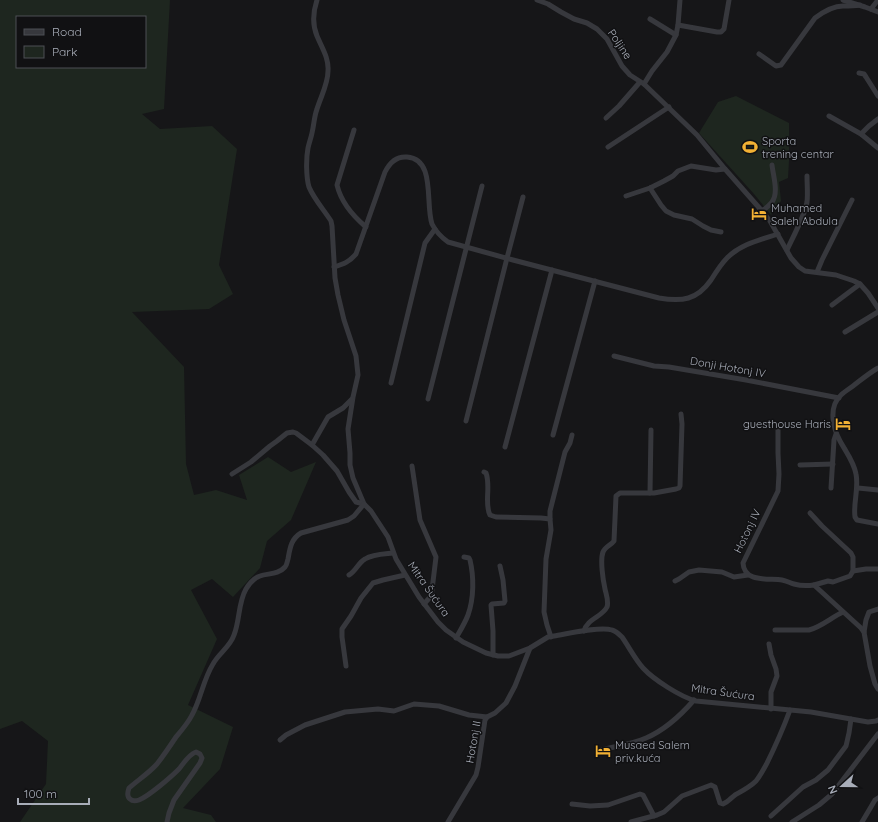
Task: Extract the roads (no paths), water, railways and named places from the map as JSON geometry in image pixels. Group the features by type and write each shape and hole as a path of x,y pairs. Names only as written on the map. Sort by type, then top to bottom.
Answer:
{"street":[{"path":"167,822 174,800 200,763 202,758 200,754 196,752 192,754 174,774 139,800 134,801 128,797 129,788 157,763 192,716 212,664 228,646 234,635 241,603 247,588 251,582 260,576 278,573 284,569 292,542 296,536 301,533 348,520 354,516 364,504 353,478 350,465 348,429 358,375 358,365 341,309 335,278 331,221 313,195 309,186 306,160 315,115 327,81 328,72 326,56 317,35 314,22 314,12 317,0"},
{"name":"Poljine","path":"537,0 548,4 574,19 587,23 597,29 607,39 622,66 630,75 642,83 669,107 697,135 762,211 770,221 786,250 799,268 836,274 860,284"},
{"path":"606,118 642,83 666,52 676,35 680,0"},
{"path":"678,25 721,32 724,29 729,0"},
{"path":"842,0 878,12"},
{"path":"870,10 878,0"},
{"path":"759,54 776,66 779,66 815,18 820,14 826,10 837,7 860,5"},
{"path":"650,19 676,35"},
{"path":"859,73 864,74 878,96"},
{"path":"608,146 669,107"},
{"path":"829,116 861,134 878,148"},
{"path":"861,134 868,126 878,119"},
{"path":"354,130 337,185 343,201 358,220 366,227"},
{"path":"334,267 347,263 356,254 388,165 401,157 416,159 422,164 426,172 428,182 429,211 432,222 441,237 448,242 466,248 666,299 674,300 695,296 702,291 722,264 743,246 778,234"},
{"path":"762,211 773,202 775,197 772,165"},
{"path":"626,196 650,188 673,176 678,171 691,166 716,170 725,169"},
{"path":"786,250 806,206 807,176"},
{"path":"428,399 482,186"},
{"path":"650,188 666,211 674,215 692,219 711,230 721,232"},
{"path":"466,421 506,258 523,197"},
{"path":"817,272 852,200"},
{"path":"391,383 425,243 435,229"},
{"path":"506,447 552,270"},
{"path":"553,435 595,281"},
{"path":"832,305 860,284 878,307"},
{"path":"845,332 878,312"},
{"name":"Donji Hotonj IV","path":"614,356 654,366 746,380 839,398"},
{"path":"878,368 839,398 835,402 833,409 836,434 853,465 856,475 858,488 854,512 855,517 857,520 878,524"},
{"path":"312,445 328,417 343,408 353,397"},
{"path":"584,631 587,624 607,607 608,598 602,570 603,554 604,550 614,541 616,496 620,493 650,493 676,489 680,486 681,414"},
{"path":"650,493 651,430"},
{"name":"Hotonj IV","path":"748,575 744,571 743,563 778,491 778,430"},
{"name":"Mitra Šućura","path":"232,474 251,462 287,433 296,433 323,455 336,471 356,502 364,504 374,515 388,537 393,553 405,575 438,622 456,638 493,655 510,656 530,648 548,637 584,631 603,629 611,630 618,633 622,637 647,672 681,695 694,700 811,712 868,722 878,720"},
{"path":"831,488 834,440 836,434"},
{"path":"551,637 544,612 546,559 551,530 550,511 565,452 572,435"},
{"path":"800,465 833,464"},
{"path":"412,466 420,520 436,556 431,596 424,604"},
{"path":"484,472 486,473 488,482 488,509 490,515 496,517 550,519"},
{"path":"858,488 878,490"},
{"path":"675,581 689,572 699,570 713,570 734,577 748,575 762,579 785,581 799,586 814,585 828,581 833,582 850,576 853,571 852,553 810,513"},
{"path":"349,575 365,559 393,553"},
{"path":"456,638 468,616 473,593 470,560 469,558 464,557"},
{"path":"493,655 491,605 504,603 505,601 500,566"},
{"path":"853,571 878,569"},
{"path":"346,666 341,632 361,598 372,583 405,575"},
{"path":"814,585 864,632"},
{"path":"878,609 870,612 866,620 864,632 870,666 875,674 875,684 878,690"},
{"path":"775,630 809,630 843,612"},
{"path":"769,644 777,676 771,692 770,709"},
{"name":"Hotonj II","path":"448,822 476,775 484,726 487,717 495,713 506,703 515,686 530,648"},
{"path":"601,750 640,740 654,734 682,713 694,700"},
{"path":"280,740 286,735 305,725 345,712 378,709 394,711 414,704 439,706 469,715 487,717"},
{"path":"631,822 664,812 682,796 707,786 711,785 715,787 720,803 722,804 746,789 756,780 767,763 781,735 790,710"},
{"path":"771,816 803,787 816,780 828,770 846,746 851,719"},
{"path":"792,822 819,805 832,794 878,734"},
{"path":"572,804 590,806 608,805 640,794 646,799 654,816"},
{"path":"862,822 875,800 878,798"}],"place":[{"name":"Sporta trening centar","path":"750,147"},
{"name":"Muhamed Saleh Abdula","path":"759,214"},
{"name":"guesthouse Haris","path":"843,424"},
{"name":"Musaed Salem priv.kuća","path":"603,751"}]}
